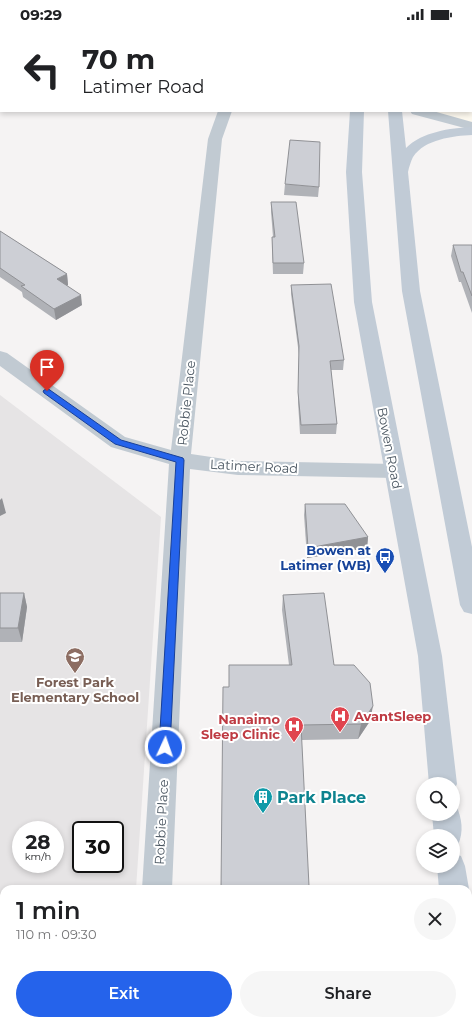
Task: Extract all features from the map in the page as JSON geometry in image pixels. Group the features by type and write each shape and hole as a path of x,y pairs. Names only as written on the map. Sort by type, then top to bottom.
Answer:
{"main road":[{"name":"Bowen Road","path":"357,112 354,172 363,302 430,656 442,777"},
{"path":"395,112 411,291 472,604"},
{"path":"400,173 407,154 418,145 438,135 472,131"},
{"path":"452,873 453,885"}],"street":[{"name":"Robbie Place","path":"157,885 180,460 215,139 225,112"},
{"path":"421,112 472,126"},
{"name":"Latimer Road","path":"0,357 118,442 180,460 238,468 395,471"}],"shaded area":[{"path":"433,112 472,112 472,123"},
{"name":"Forest Park Elementary School","path":"0,395 161,517 136,885 0,885"}],"building":[{"path":"290,140 320,142 319,187 285,184"},
{"path":"271,202 296,202 304,263 273,263 272,237 275,237"},
{"path":"0,231 67,274 57,279 81,295 54,309 21,286 25,285 0,268"},
{"path":"453,245 472,245 472,296 463,272 461,272"},
{"path":"331,284 344,360 330,361 337,424 301,425 298,392 299,346 291,285"},
{"path":"305,504 345,504 368,537 308,548"},
{"path":"0,593 24,593 18,628 0,628"},
{"name":"Park Place","path":"324,593 334,665 354,665 370,683 373,706 361,724 301,725 309,885 221,885 223,687 229,687 229,665 292,665 283,595"}],"place":[{"name":"Bowen at Latimer (WB)","path":"385,574"},
{"name":"Forest Park Elementary School","path":"75,674"},
{"name":"AvantSleep","path":"340,733"},
{"name":"Nanaimo Sleep Clinic","path":"294,743"},
{"name":"Park Place","path":"263,814"}],"route":[{"path":"47,391 118,442 180,460 165,747"}]}
